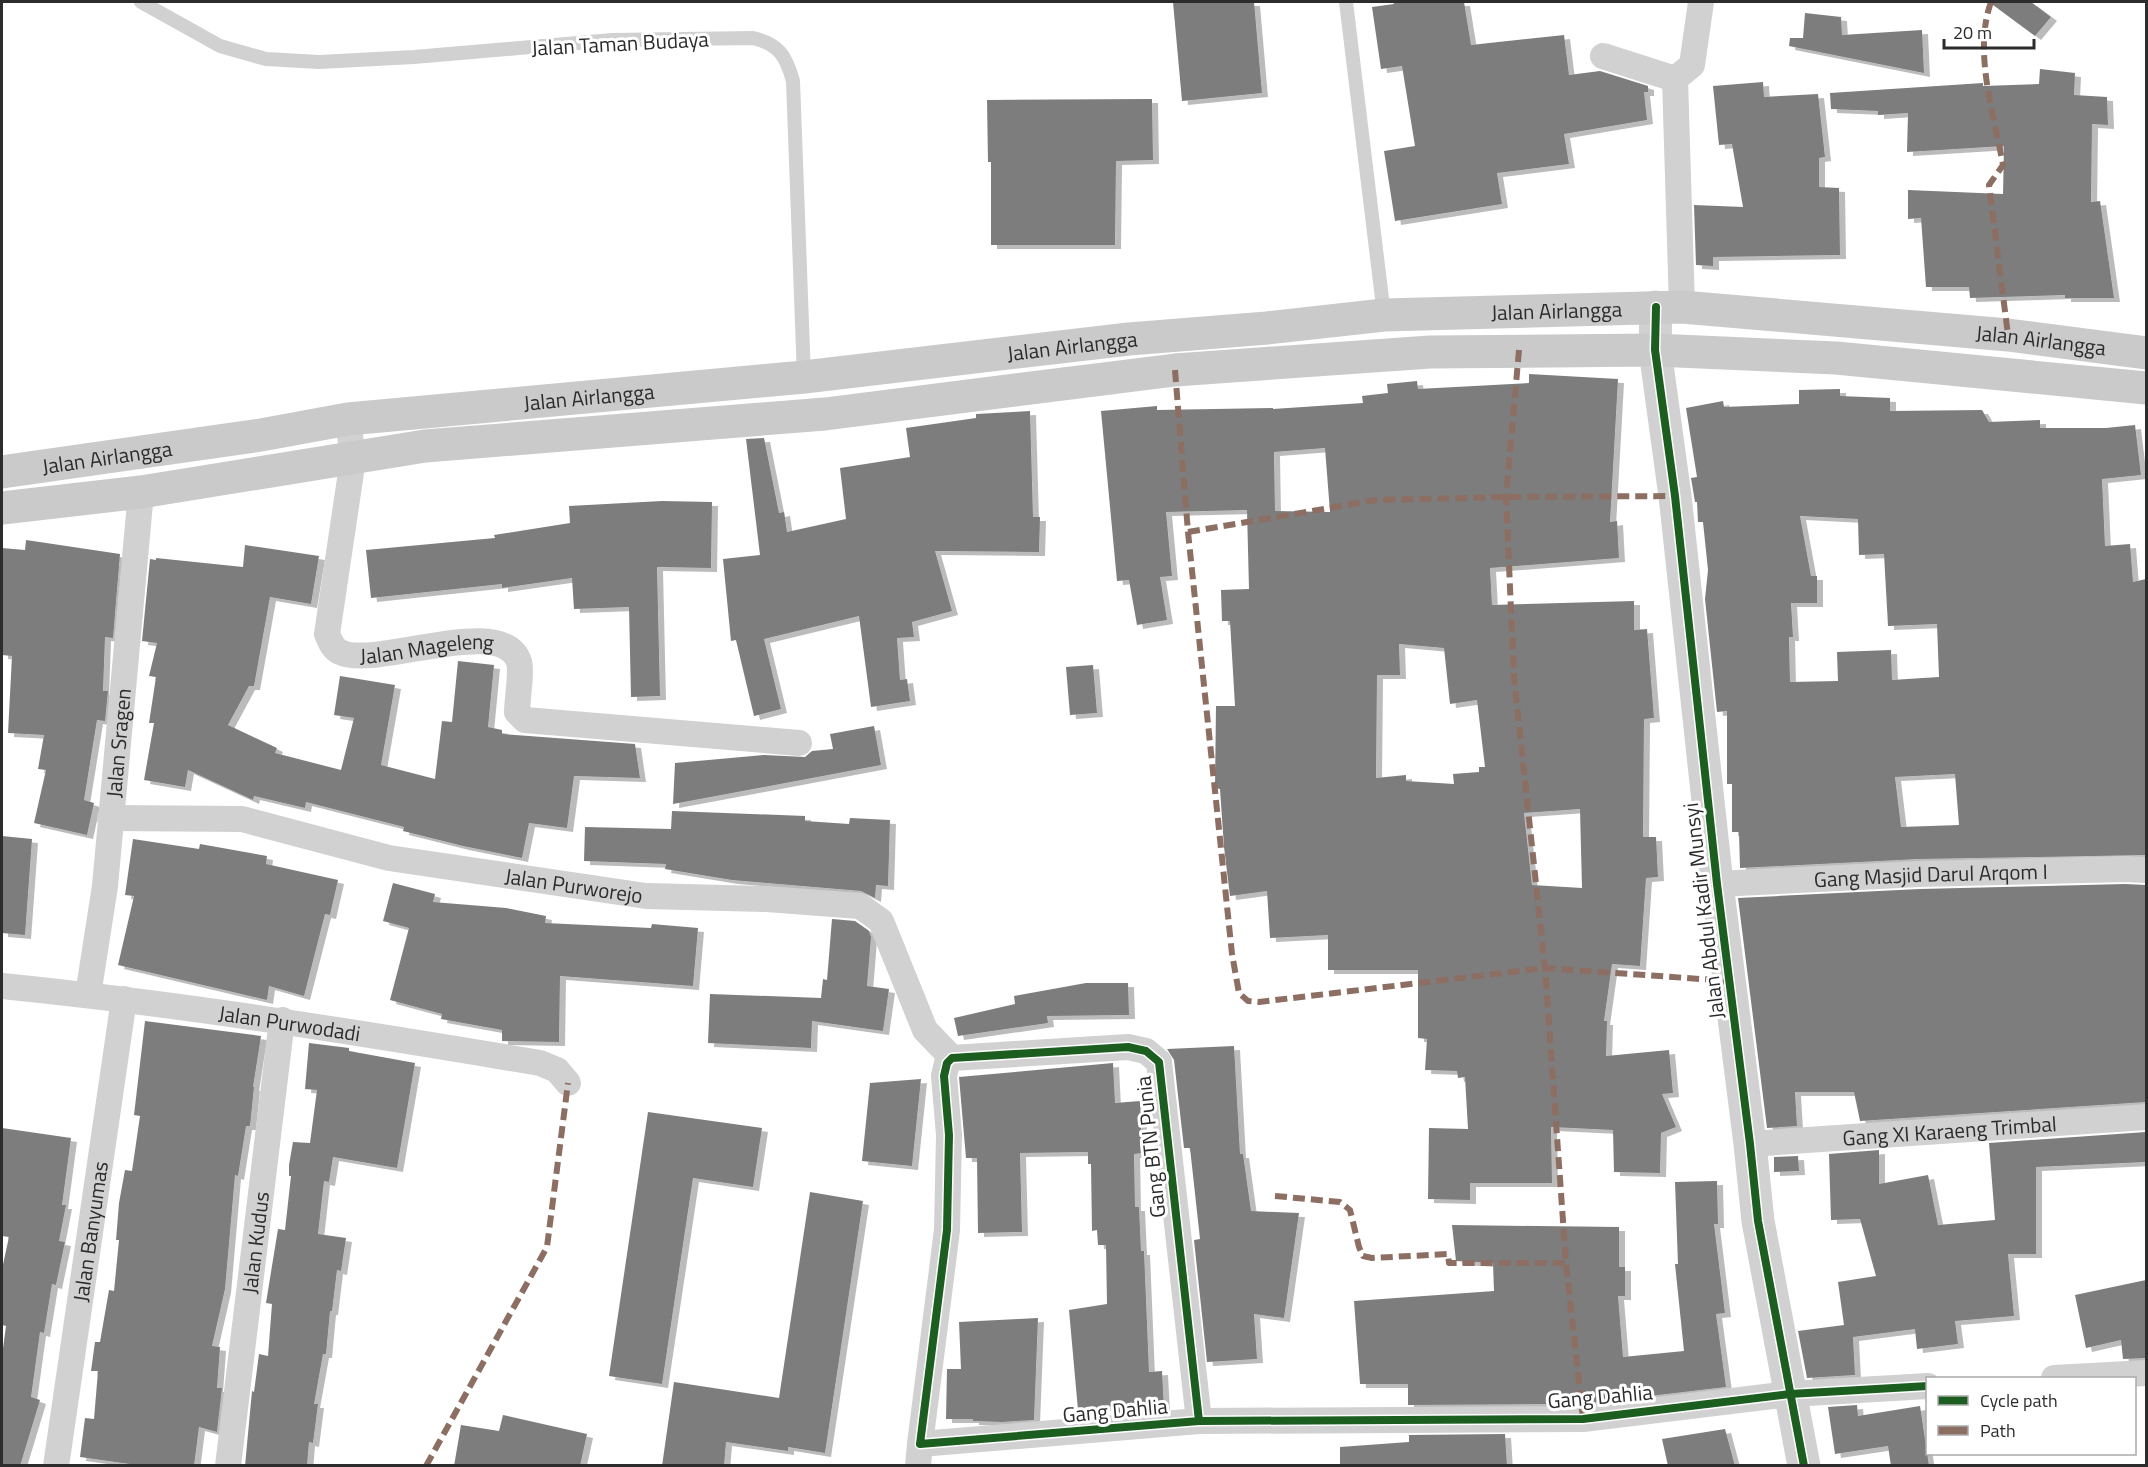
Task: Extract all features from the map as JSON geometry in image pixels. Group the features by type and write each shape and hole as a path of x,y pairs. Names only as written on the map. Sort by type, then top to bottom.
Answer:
{"main road":[{"name":"Jalan Airlangga","path":"2,472 261,435 348,419 804,377 1129,339 1267,328 1384,315 1669,307 2008,335 2146,353"},
{"path":"1129,339 1135,375"},
{"name":"Jalan Airlangga","path":"2,508 141,492 425,446 825,414 1175,370 1430,352 1655,350 1836,358 2146,388"}],"street":[{"path":"1669,307 1675,78 1692,64 1701,2"},
{"path":"1603,56 1675,78"},
{"name":"Jalan Abdul Kadir Munsyi","path":"1669,307 1655,350 1675,496 1717,884 1758,1221 1804,1466"},
{"name":"Jalan Mageleng","path":"348,419 352,459 327,634 335,649 342,654 360,657 473,641 503,644 515,655 519,663 517,712 525,720 799,743"},
{"name":"Jalan Sragen","path":"88,995 105,886 141,492"},
{"name":"Jalan Purworejo","path":"110,818 242,819 388,858 646,896 767,899 860,906 881,921 925,1030 948,1067"},
{"name":"Gang Masjid Darul Arqom I","path":"1717,884 1919,874 2146,870"},
{"name":"Jalan Purwodadi","path":"2,986 124,999 282,1020 540,1063 556,1070 567,1083"},
{"name":"Jalan Banyumas","path":"56,1466 124,999"},
{"name":"Jalan Kudus","path":"228,1466 282,1020"},
{"name":"Gang BTN Punia","path":"948,1067 1128,1047 1146,1051 1159,1062 1199,1421"},
{"name":"Gang Dahlia","path":"948,1067 947,1230 919,1455 1199,1421 1584,1419 1790,1394 1926,1386"},
{"name":"Gang XI Karaeng Trimbal","path":"1750,1144 2146,1117"},
{"path":"2072,1377 2146,1373"}],"lane":[{"name":"Jalan Taman Budaya","path":"141,2 220,46 266,59 320,62 414,57 612,40 753,38 766,41 777,49 788,62 793,81 804,377"},
{"path":"1346,2 1384,315"}],"building":[{"path":"1173,2 1254,2 1262,93 1182,101"},
{"path":"1393,2 1464,2 1471,45 1564,35 1569,75 1600,71 1648,86 1648,92 1644,92 1647,120 1564,134 1569,164 1497,173 1502,204 1395,221 1384,151 1415,146 1402,66 1381,69 1372,7 1394,4"},
{"path":"1989,2 2031,2 2051,17 2035,36"},
{"path":"1805,13 1841,17 1842,35 1922,30 1924,73 1789,46 1790,38 1803,38"},
{"path":"2040,69 2075,73 2074,95 2107,97 2108,125 2092,124 2091,202 2100,201 2114,298 2065,298 2065,295 1970,298 1969,287 1926,287 1921,218 1908,219 1908,190 2003,194 2004,146 1907,152 1908,113 1878,115 1878,111 1831,109 1830,93 1983,83 1983,86 2039,84"},
{"path":"1763,82 1764,97 1818,94 1825,157 1819,158 1819,187 1839,188 1840,255 1713,257 1713,266 1696,265 1694,205 1743,207 1732,144 1719,145 1713,86"},
{"path":"1152,99 1153,160 1116,161 1115,245 991,245 991,162 988,162 987,100"},
{"path":"1529,374 1618,379 1610,522 1617,521 1619,558 1490,568 1492,605 1634,601 1634,630 1647,629 1654,718 1644,719 1643,837 1656,837 1658,877 1646,878 1640,966 1612,964 1604,1021 1607,1021 1606,1056 1669,1050 1673,1093 1662,1094 1676,1127 1661,1133 1660,1173 1614,1172 1613,1130 1551,1127 1552,1183 1470,1183 1470,1200 1428,1199 1429,1128 1468,1129 1465,1077 1458,1078 1457,1071 1425,1070 1427,1039 1418,1038 1418,970 1328,970 1328,935 1270,938 1267,891 1230,896 1220,789 1215,788 1216,706 1235,706 1230,621 1222,621 1221,590 1249,589 1247,510 1166,512 1172,576 1160,577 1167,620 1137,625 1129,580 1117,581 1101,411 1157,406 1157,410 1273,409 1363,403 1362,396 1388,393 1387,384 1417,381 1418,389 1529,383","holes":["1325,448 1330,512 1275,511 1274,452","1399,644 1444,648 1450,704 1477,700 1485,767 1479,767 1479,772 1453,774 1454,784 1406,781 1406,775 1376,778 1377,675 1400,675","1580,809 1582,888 1532,885 1524,813"]},
{"path":"1840,389 1840,396 1890,398 1890,411 1982,410 1989,422 2040,420 2040,428 2106,428 2135,425 2141,475 2102,479 2105,546 2130,544 2133,582 2146,579 2146,855 1919,859 1740,868 1739,832 1732,832 1732,784 1727,784 1727,711 1717,712 1705,599 1708,570 1703,522 1698,522 1697,502 1695,502 1691,478 1697,477 1686,408 1723,401 1724,407 1799,404 1799,390","holes":["1800,516 1858,519 1859,555 1884,554 1888,626 1937,624 1939,677 1892,680 1891,650 1837,652 1838,681 1790,682 1789,637 1793,637 1791,603 1817,603 1817,576 1811,576","1955,774 1959,825 1901,827 1895,777"]},
{"path":"1030,411 1033,517 1040,517 1039,552 935,551 952,611 912,622 914,637 897,638 900,680 907,679 910,701 871,707 859,616 764,639 781,709 754,716 736,640 731,641 723,559 760,555 746,439 764,438 779,513 784,512 787,532 846,519 840,468 910,457 906,428 976,418 976,414"},
{"path":"662,501 712,502 711,568 657,567 660,696 631,697 629,607 574,609 572,578 502,588 502,584 371,598 366,550 495,538 494,535 570,523 569,506"},
{"path":"26,540 120,554 113,638 105,637 103,691 108,691 105,721 97,720 84,800 94,803 87,835 34,823 46,770 38,769 44,735 8,733 12,656 2,655 2,548 25,550"},
{"path":"245,545 319,556 311,604 270,597 254,686 249,686 228,725 277,748 275,753 341,770 354,718 334,715 340,676 395,685 381,765 435,779 442,721 452,722 458,661 494,665 488,727 502,730 502,734 635,744 640,778 574,776 567,828 529,823 522,858 403,831 404,827 306,802 305,808 254,796 253,800 188,770 185,787 144,780 154,723 149,723 156,677 149,676 157,643 142,641 150,559 243,567"},
{"path":"1093,665 1097,713 1070,715 1066,667"},
{"path":"874,726 881,765 673,804 675,763 764,755 805,757 812,751 833,749 830,734"},
{"path":"672,811 805,816 805,821 849,824 850,818 890,820 888,886 876,885 875,898 861,891 732,880 665,869 666,864 584,861 585,827 671,829"},
{"path":"2,836 32,839 25,935 2,933"},
{"path":"133,839 199,849 200,844 267,856 266,864 338,880 330,915 325,914 304,996 269,986 267,1000 118,965 134,896 125,895"},
{"path":"393,883 435,894 433,902 506,908 546,916 545,923 651,928 652,924 698,928 693,986 560,976 559,1042 502,1041 502,1030 441,1019 442,1014 390,1000 409,928 383,921"},
{"path":"2146,885 2146,1102 1860,1121 1854,1092 1795,1092 1797,1126 1767,1128 1738,898 1920,889"},
{"path":"832,919 855,921 869,931 871,937 867,986 889,989 883,1031 812,1021 811,1048 708,1043 710,994 821,998 823,979 827,980"},
{"path":"1086,983 1128,983 1129,1015 1047,1016 1048,1023 958,1036 954,1018 1015,1004 1014,996"},
{"path":"145,1021 261,1036 250,1126 246,1126 238,1176 235,1175 225,1289 212,1346 220,1347 217,1388 222,1388 217,1432 199,1427 194,1466 144,1466 80,1457 85,1418 94,1419 98,1371 91,1371 95,1342 100,1342 109,1290 114,1291 119,1240 116,1240 119,1203 125,1170 132,1171 140,1116 134,1115"},
{"path":"309,1043 349,1048 349,1051 415,1063 397,1168 333,1157 329,1182 324,1181 318,1234 346,1238 341,1271 337,1270 326,1354 323,1354 314,1404 318,1404 313,1443 309,1442 307,1466 245,1466 252,1391 254,1392 259,1354 268,1356 272,1304 266,1303 278,1229 285,1230 291,1176 289,1176 289,1165 293,1142 310,1143 317,1090 305,1089"},
{"path":"1234,1046 1240,1154 1243,1154 1251,1211 1299,1213 1284,1318 1254,1314 1257,1359 1207,1362 1194,1240 1200,1239 1190,1148 1184,1148 1174,1060 1167,1049"},
{"path":"1113,1063 1115,1103 1140,1101 1142,1153 1134,1154 1135,1207 1139,1207 1141,1251 1144,1251 1149,1372 1162,1371 1164,1409 1116,1413 1115,1406 1078,1410 1069,1310 1107,1304 1106,1245 1098,1245 1097,1230 1092,1231 1091,1164 1088,1164 1088,1152 1020,1153 1022,1232 978,1233 977,1158 966,1158 959,1077"},
{"path":"921,1079 912,1166 862,1161 870,1083"},
{"path":"648,1112 762,1128 753,1187 693,1178 662,1384 609,1376"},
{"path":"2,1128 71,1138 62,1205 66,1205 59,1241 65,1242 56,1285 52,1284 44,1333 40,1332 31,1397 40,1400 20,1466 2,1466 2,1356 6,1326 2,1325 2,1269 9,1237 2,1236"},
{"path":"2146,1132 2146,1162 2036,1167 2036,1254 2008,1254 2014,1316 1955,1321 1958,1344 1917,1349 1915,1329 1853,1337 1855,1375 1807,1378 1798,1331 1844,1325 1838,1282 1876,1276 1860,1219 1831,1220 1829,1154 1879,1150 1879,1184 1928,1175 1938,1225 1995,1220 1989,1143"},
{"path":"1798,1156 1799,1171 1774,1172 1774,1157"},
{"path":"1717,1181 1718,1224 1714,1224 1725,1313 1716,1314 1726,1387 1582,1404 1408,1405 1408,1384 1360,1384 1354,1301 1494,1291 1493,1263 1456,1261 1452,1225 1619,1227 1619,1267 1625,1267 1625,1296 1618,1296 1623,1357 1684,1351 1675,1264 1678,1264 1675,1182"},
{"path":"810,1192 863,1201 825,1453 788,1447 788,1451 726,1442 724,1466 662,1466 674,1382 779,1398"},
{"path":"2146,1280 2146,1358 2123,1359 2121,1340 2086,1348 2075,1295"},
{"path":"1038,1318 1034,1420 1002,1422 946,1419 947,1369 961,1369 959,1322"},
{"path":"1857,1405 1858,1416 1920,1406 1929,1466 1891,1466 1888,1446 1835,1454 1828,1407"},
{"path":"503,1415 587,1434 580,1466 454,1466 461,1425 499,1431"},
{"path":"1725,1429 1735,1466 1668,1466 1662,1439"},
{"path":"1505,1434 1507,1466 1340,1466 1340,1447 1409,1442 1409,1435"}],"marked path":[{"path":"1991,2 1986,21 1985,62 2003,165 1989,185 2008,335"},
{"path":"1519,350 1506,497 1514,678 1545,968 1566,1263 1583,1419"},
{"path":"1175,370 1188,532 1232,954 1239,993 1248,1001 1259,1002 1545,968 1729,981"},
{"path":"1188,532 1376,500 1675,496"},
{"path":"426,1466 547,1247 568,1083"},
{"path":"1275,1196 1340,1202 1350,1210 1363,1256 1372,1258 1448,1254 1449,1263 1566,1263"}],"cycle path":[{"path":"1656,307 1655,350 1675,496 1717,884 1758,1221 1804,1466"},
{"path":"1128,1047 1146,1051 1159,1062 1199,1421 920,1444 947,1230 949,1135 944,1076 947,1063 952,1058 1128,1047"},
{"path":"1199,1421 1583,1419 1790,1394 1926,1386"}]}
